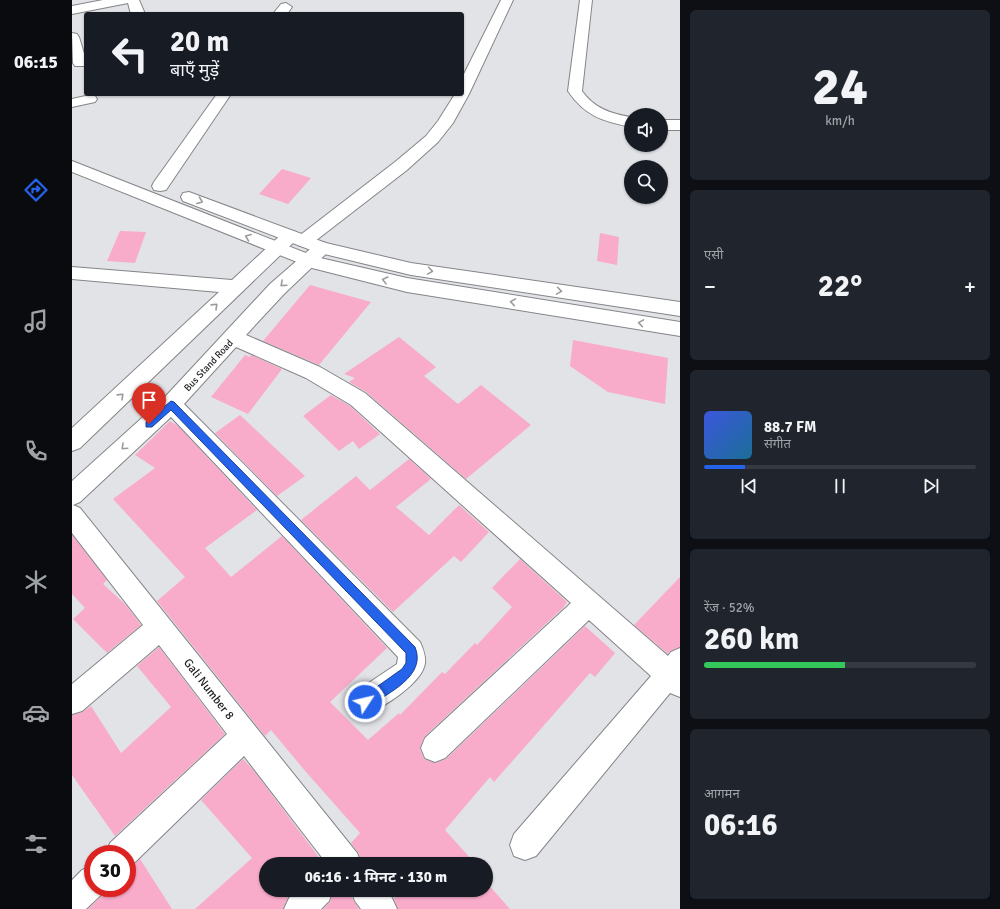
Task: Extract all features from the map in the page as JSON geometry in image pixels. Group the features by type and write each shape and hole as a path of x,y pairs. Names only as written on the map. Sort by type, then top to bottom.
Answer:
{"street":[{"path":"72,10 123,0"},
{"path":"133,0 137,12"},
{"path":"464,90 507,0"},
{"path":"586,0 575,91 583,103 597,112 613,119 624,121"},
{"path":"72,37 83,68 72,76"},
{"path":"160,186 223,96"},
{"path":"72,442 235,286 300,247 401,166 432,139 445,123 461,96"},
{"path":"72,103 90,99"},
{"path":"668,124 680,125"},
{"path":"72,152 160,186 300,247 412,269 680,309"},
{"path":"72,166 407,285 680,329"},
{"name":"Bus Stand Road","path":"72,495 171,404 234,338 277,289 300,247"},
{"path":"72,273 235,286"},
{"path":"234,338 317,373 358,398 589,603 676,673 524,845"},
{"path":"171,404 411,651 412,664 406,673 365,702"},
{"name":"Gali Number 8","path":"72,515 161,626 339,857"},
{"path":"435,748 589,603"},
{"path":"72,701 161,626"},
{"path":"130,845 245,736"},
{"path":"72,901 84,890"},
{"path":"300,909 311,897"},
{"path":"372,897 381,909"}],"building":[{"path":"282,169 311,178 288,204 259,194"},
{"path":"120,231 146,232 135,263 107,261"},
{"path":"600,233 619,237 617,265 597,261"},
{"path":"310,285 371,302 319,365 263,341"},
{"path":"399,337 436,367 424,376 458,404 481,385 531,425 466,479 366,392 349,382 355,378 344,374"},
{"path":"573,340 668,358 665,404 608,392 570,366"},
{"path":"245,355 250,357 251,355 282,369 248,414 211,397"},
{"path":"331,395 350,406 380,434 359,449 353,441 339,451 303,416"},
{"path":"240,415 305,476 277,496 215,433"},
{"path":"170,421 178,426 257,510 205,548 231,577 282,536 387,648 330,702 368,740 399,713 400,715 442,672 445,674 475,643 477,645 512,607 492,588 520,559 567,602 563,608 424,737 420,749 424,759 436,763 446,759 585,626 615,653 595,677 590,673 494,782 490,777 445,830 469,857 360,857 358,852 351,843 360,833 271,730 265,736 157,601 185,577 113,499 155,468 135,455"},
{"path":"409,459 431,479 396,507 429,535 459,505 489,532 461,562 454,556 393,612 301,520 356,476 370,490"},
{"path":"72,535 107,580 103,584 126,605 141,625 107,653 73,619 85,608 72,594"},
{"path":"680,577 680,647 670,651 668,654 634,625"},
{"path":"159,647 225,734 115,836 72,775 72,715 82,712 91,706 121,753 171,707 137,666"},
{"path":"243,759 254,771 319,857 259,857 259,897 288,897 283,909 195,909 252,858 201,800"},
{"path":"140,859 172,909 88,909 101,897 136,897 136,863"},
{"path":"493,890 510,909 398,909 394,899 396,897 493,897"},
{"path":"332,897 351,897 359,909 323,909 330,902"}],"route":[{"path":"149,424 171,404 405,643 411,651 412,664 406,673 365,702"}]}
